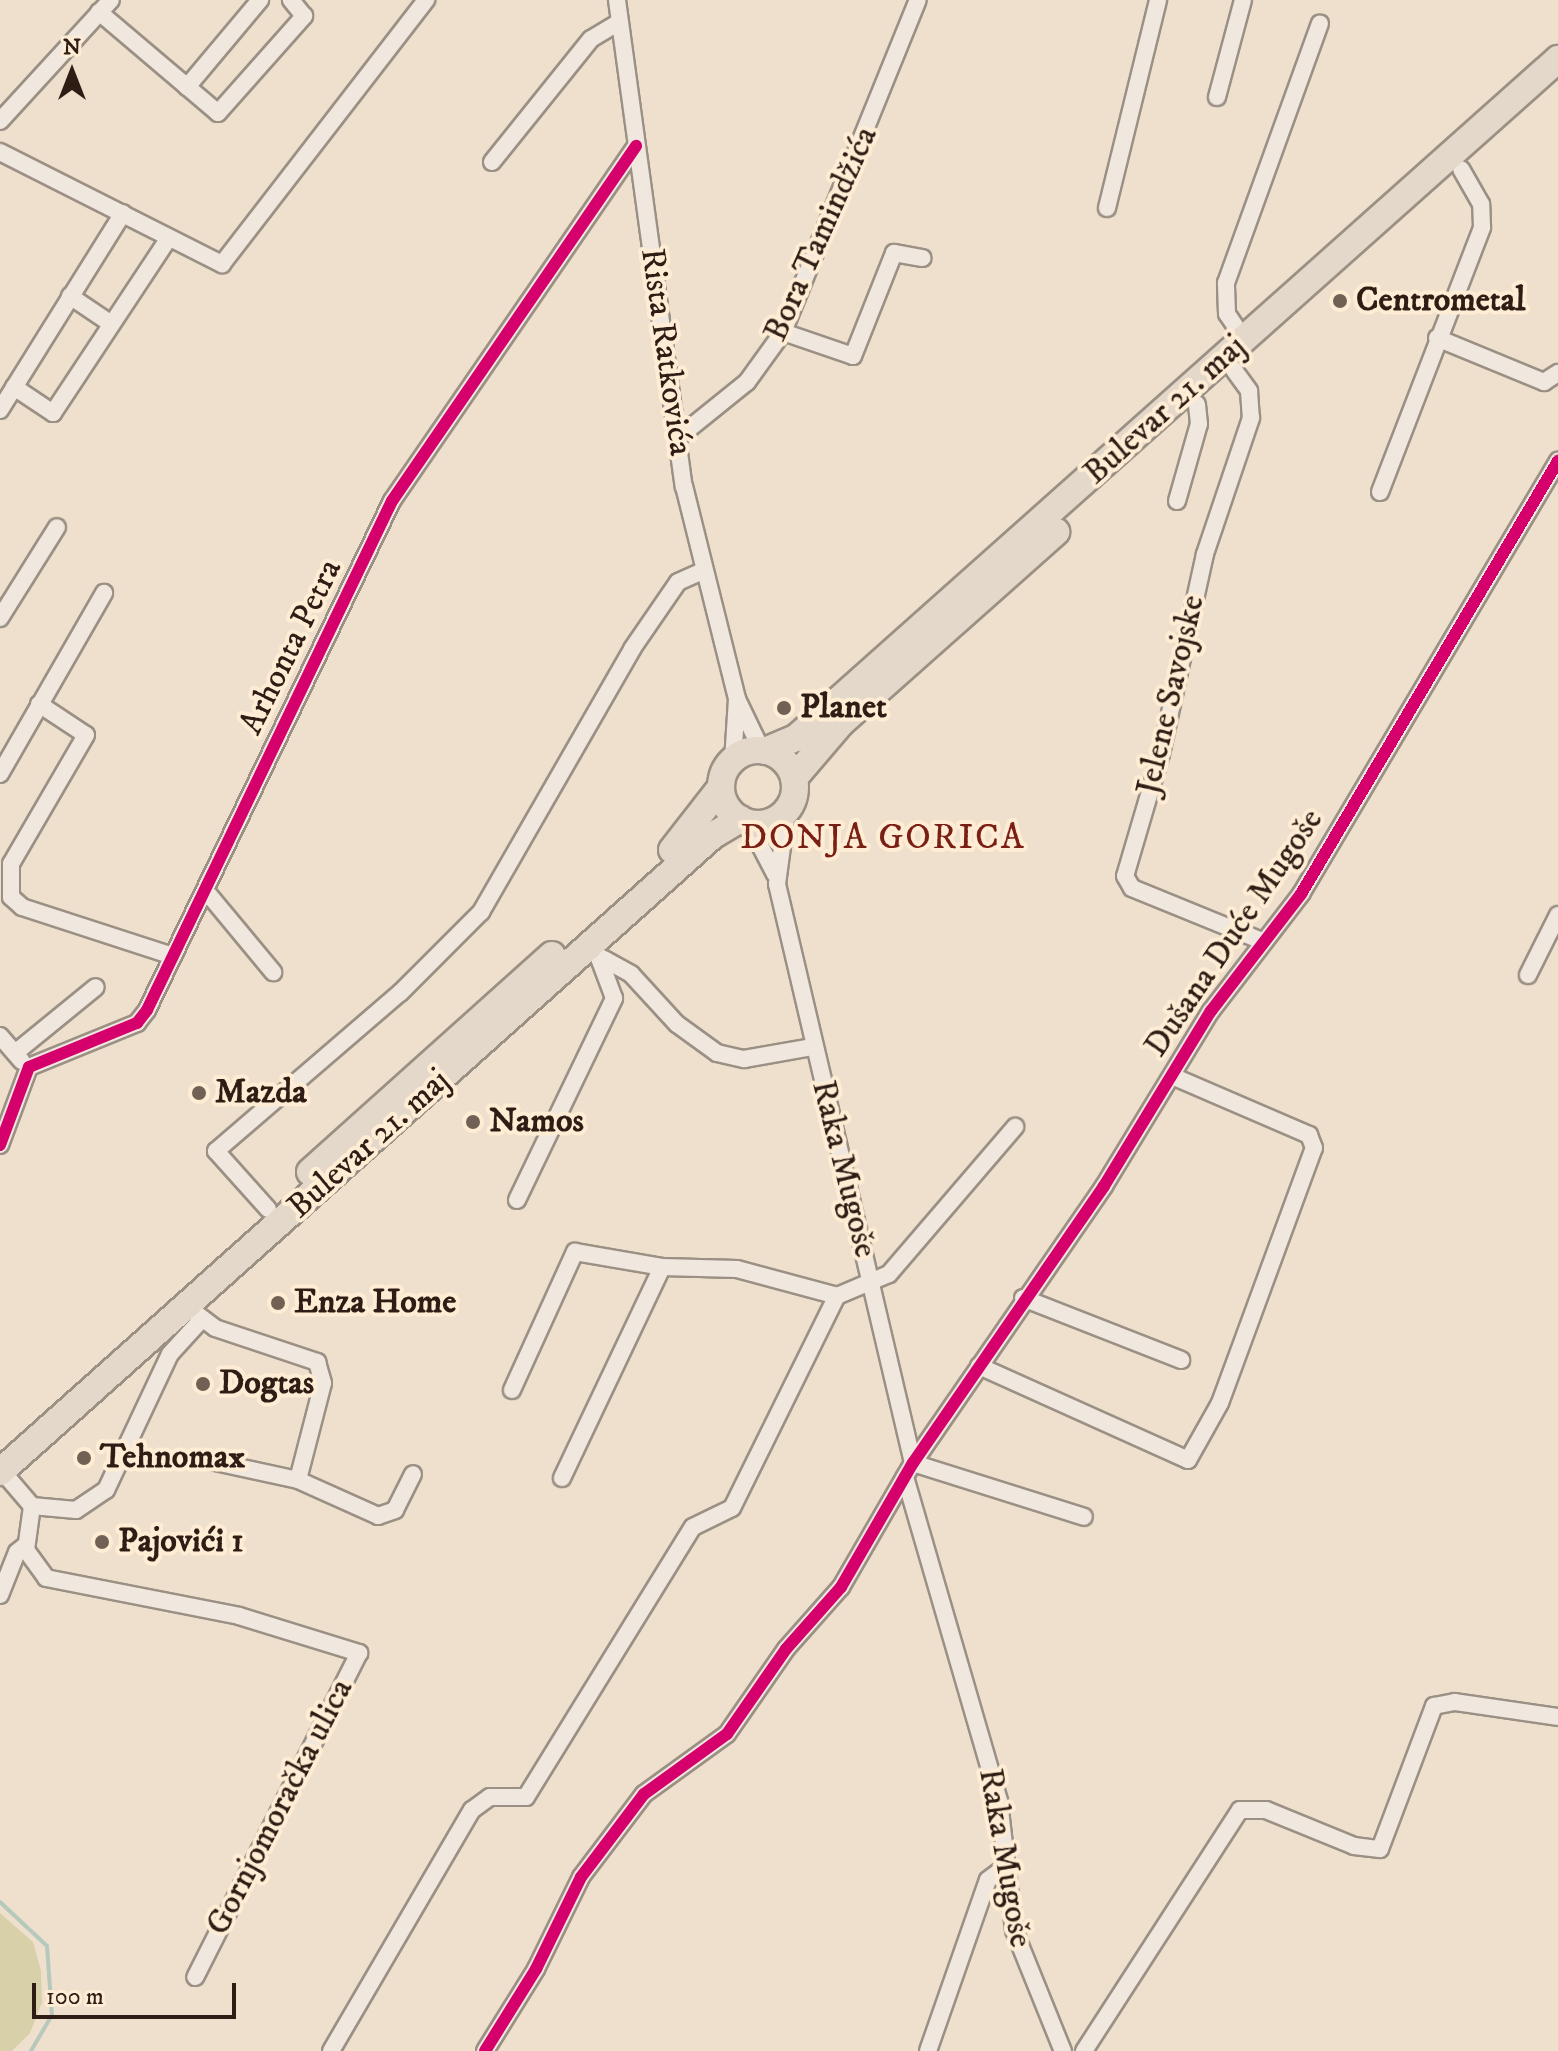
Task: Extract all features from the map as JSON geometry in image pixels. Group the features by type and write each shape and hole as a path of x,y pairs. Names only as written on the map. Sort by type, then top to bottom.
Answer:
{"main road":[{"name":"Bulevar 21. maj","path":"1,1464 268,1209 684,839 721,787 733,761 796,738 1558,59"},
{"name":"Bulevar 21. maj","path":"1,1464 194,1313 744,821 765,823 787,810 794,778 841,723 1558,82"},
{"path":"764,751 783,760 794,778"},
{"path":"721,787 726,806 744,821"}],"street":[{"path":"187,87 260,0"},
{"path":"0,121 105,6 187,87 218,113 304,16 291,0"},
{"path":"0,152 123,213 211,263 231,258 353,88 426,0"},
{"name":"Rista Ratkovića","path":"617,0 636,146 703,571 737,699 764,751"},
{"name":"Bora Tamindžića","path":"680,436 754,374 783,332 918,0"},
{"path":"1107,208 1158,0"},
{"path":"1217,97 1243,0"},
{"path":"492,162 591,39 619,22"},
{"path":"1244,339 1227,314 1226,283 1320,24"},
{"name":"Arhonta Petra","path":"29,1067 137,1023 173,956 392,501 636,146"},
{"path":"1380,492 1482,227 1481,204 1461,169"},
{"path":"0,410 123,213"},
{"path":"14,387 53,413 169,238"},
{"path":"783,332 853,356 894,253 923,258"},
{"path":"70,296 110,323"},
{"path":"1437,338 1544,382 1558,373"},
{"name":"Jelene Savojske","path":"1234,370 1249,391 1251,418 1205,554 1161,754 1125,876 1132,888 1262,941"},
{"path":"1177,501 1199,424 1197,404"},
{"name":"Dušana Duće Mugoše","path":"485,2051 593,1859 660,1777 727,1734 748,1710 786,1649 841,1587 909,1470 1023,1298 1262,941 1301,894 1558,461"},
{"path":"0,618 57,527"},
{"path":"268,1209 216,1151 400,993 481,912 632,649 678,582 703,571"},
{"path":"0,774 104,593"},
{"name":"Rista Ratkovića","path":"733,761 737,699"},
{"path":"39,704 86,735 11,864 11,897 22,907 173,956"},
{"name":"Raka Mugoše","path":"776,875 787,810"},
{"name":"Raka Mugoše","path":"744,821 776,875 813,1047 872,1283 909,1470 999,1801 1004,1868 1025,1971 1063,2051"},
{"path":"205,890 273,972"},
{"path":"1528,975 1558,915"},
{"path":"599,950 631,974 677,1024 717,1053 744,1059 813,1047"},
{"path":"517,1200 613,1002 599,950"},
{"path":"15,1053 96,987"},
{"path":"0,1036 29,1067 0,1145"},
{"path":"979,1366 1188,1460 1220,1403 1314,1148 1309,1135 1172,1076"},
{"path":"512,1390 575,1252 662,1267 737,1269 837,1296 889,1274 1015,1127"},
{"path":"562,1478 662,1267"},
{"path":"331,2051 472,1810 490,1797 526,1797 693,1527 732,1508 837,1296"},
{"path":"1023,1298 1181,1360"},
{"path":"32,1506 76,1510 106,1490 170,1354 194,1313 317,1362 323,1383 298,1480"},
{"path":"215,1462 298,1480 386,1515 413,1474"},
{"path":"0,1595 17,1552 26,1545 32,1506 1,1464"},
{"path":"909,1470 1084,1517"},
{"name":"Gornjomoračka ulica","path":"26,1545 35,1569 59,1583 239,1616 359,1653 195,1977"},
{"path":"1084,2051 1240,1810 1266,1810 1374,1851 1390,1835 1434,1706 1447,1701 1558,1717"},
{"path":"928,2051 988,1880 1004,1868"}],"shaded area":[{"path":"0,1913 33,1942 41,1971 42,2002 30,2033 12,2051 0,2051"}],"waterway":[{"path":"0,1902 47,1946 52,2015 31,2051"}],"cycle path":[{"path":"0,1145 29,1067 137,1023 147,1010 392,501 636,146"},
{"path":"485,2051 536,1969 581,1877 644,1794 727,1734 786,1649 841,1587 913,1463 1104,1186 1211,1011 1301,894 1558,461"}],"place":[{"name":"Centrometal","path":"1340,301"},
{"name":"Planet","path":"784,708"},
{"name":"Mazda","path":"199,1093"},
{"name":"Namos","path":"473,1122"},
{"name":"Enza Home","path":"278,1303"},
{"name":"Dogtas","path":"203,1384"},
{"name":"Tehnomax","path":"84,1458"},
{"name":"Pajovići 1","path":"102,1542"}],"district":[{"name":"DONJA GORICA","path":"883,838"}]}
